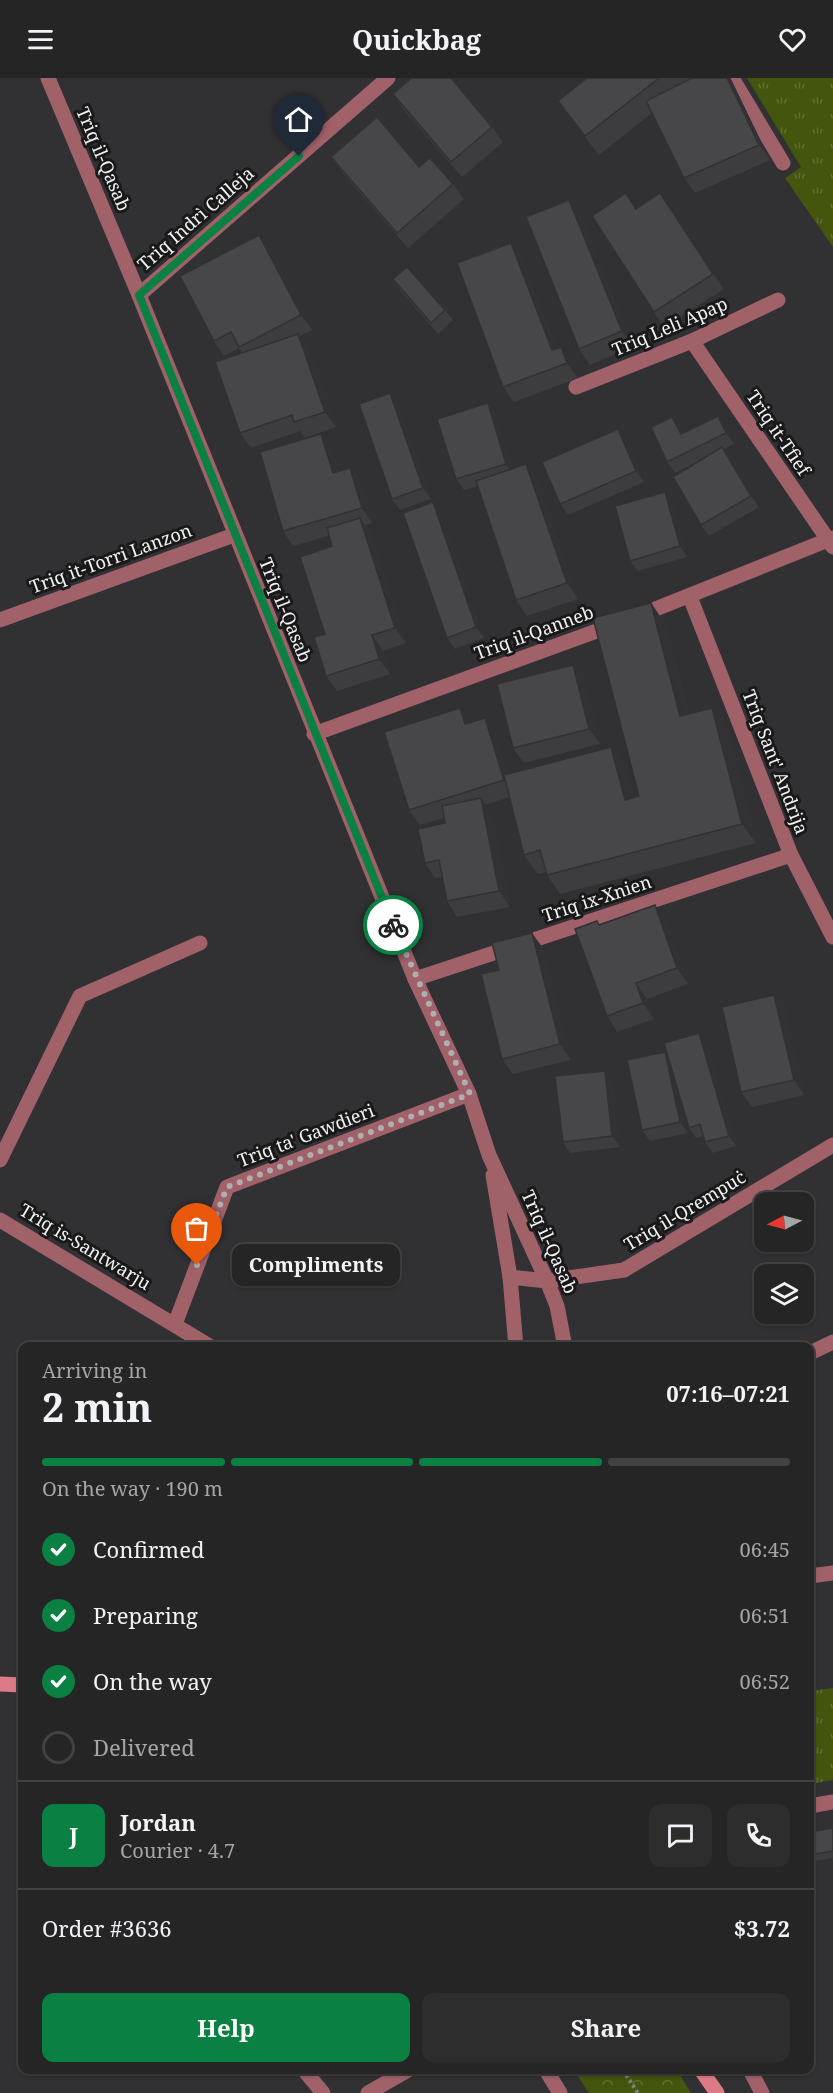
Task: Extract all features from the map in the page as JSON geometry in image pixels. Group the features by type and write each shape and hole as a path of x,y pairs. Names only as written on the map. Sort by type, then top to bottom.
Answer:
{"street":[{"name":"Triq il-Qasab","path":"48,78 139,295 314,734 415,979 470,1094 489,1155 547,1281 557,1306 564,1342"},
{"name":"Triq Indrì Calleja","path":"139,295 388,78"},
{"path":"732,78 783,163"},
{"name":"Triq Leli Apap","path":"576,387 692,341 778,300"},
{"name":"Triq it-Tfief","path":"692,341 831,542"},
{"name":"Triq it-Torri Lanzon","path":"0,620 234,535"},
{"name":"Triq il-Qanneb","path":"314,734 690,597 831,542"},
{"name":"Triq Sant' Andrija","path":"690,597 791,855 833,936"},
{"name":"Triq ix-Xnien","path":"415,979 791,855"},
{"path":"0,1160 80,996 200,943"},
{"name":"Triq ta' Gawdieri","path":"175,1324 227,1187 470,1094"},
{"name":"Triq il-Qrempuċ","path":"510,1277 547,1281 624,1270 833,1145"},
{"name":"Triq il-Qasab","path":"489,1155 510,1277 516,1342"},
{"name":"Triq is-Santwarju","path":"0,1220 203,1342"},
{"path":"814,1351 833,1342"},
{"path":"814,1575 833,1573"},
{"path":"0,1684 18,1685"},
{"path":"814,1805 833,1802"},
{"path":"307,2074 323,2093"},
{"path":"368,2093 401,2074"},
{"path":"548,2074 560,2093"},
{"path":"704,2074 717,2093"},
{"path":"752,2074 762,2093"}],"path":[{"path":"626,2074 638,2093"}],"green space":[{"path":"747,78 833,78 833,247 785,178 801,167"},
{"path":"833,1688 833,1780 814,1783 814,1690"},
{"path":"577,2074 679,2074 691,2093 589,2093"}],"building":[{"path":"412,78 451,78 492,127 451,162 393,94"},
{"path":"587,78 659,78 585,136 558,101"},
{"path":"692,78 727,78 759,145 684,178 646,101"},
{"path":"377,117 419,167 430,158 453,184 397,233 331,157"},
{"path":"626,193 636,209 660,193 713,274 654,312 592,216"},
{"path":"569,200 622,331 579,349 526,217"},
{"path":"259,235 301,315 239,347 231,332 214,341 180,276"},
{"path":"511,243 552,350 561,347 567,363 503,387 457,263"},
{"path":"407,267 445,310 431,323 393,279"},
{"path":"298,334 325,412 294,422 292,415 240,433 215,362"},
{"path":"390,393 423,488 392,499 359,404"},
{"path":"488,403 506,464 456,479 437,419"},
{"path":"718,416 726,433 667,462 651,427 672,417 681,434"},
{"path":"618,429 636,471 560,504 542,462"},
{"path":"321,434 333,473 350,468 362,508 283,531 260,452"},
{"path":"722,447 751,496 701,525 673,477"},
{"path":"526,464 567,583 516,600 476,481"},
{"path":"665,492 680,546 630,561 615,506"},
{"path":"433,502 476,627 447,638 403,513"},
{"path":"360,518 395,628 372,635 379,659 326,676 314,637 325,634 300,557 332,546 327,528"},
{"path":"651,603 680,716 712,708 742,824 547,875 540,850 524,855 504,775 611,747 625,800 639,796 593,618"},
{"path":"573,665 589,729 513,748 497,684"},
{"path":"460,708 465,724 485,718 504,780 409,810 384,732"},
{"path":"481,798 499,891 447,901 439,860 425,863 418,829 445,823 442,806"},
{"path":"655,905 677,968 636,983 643,1003 607,1016 575,929 597,921 599,925"},
{"path":"532,933 560,1044 502,1059 481,974 499,970 492,943"},
{"path":"774,995 794,1080 741,1092 722,1007"},
{"path":"699,1033 729,1136 705,1142 700,1124 689,1128 664,1043"},
{"path":"665,1052 680,1122 642,1130 627,1060"},
{"path":"605,1071 612,1136 563,1142 555,1076"},
{"path":"833,1828 833,1851 814,1854 814,1831"}],"way so far":[{"path":"197,1265 227,1187 470,1094 415,979 393,925"}],"place":[{"name":"Compliments","path":"197,1265"}],"route":[{"path":"299,156 139,295 314,734 393,925"}]}
